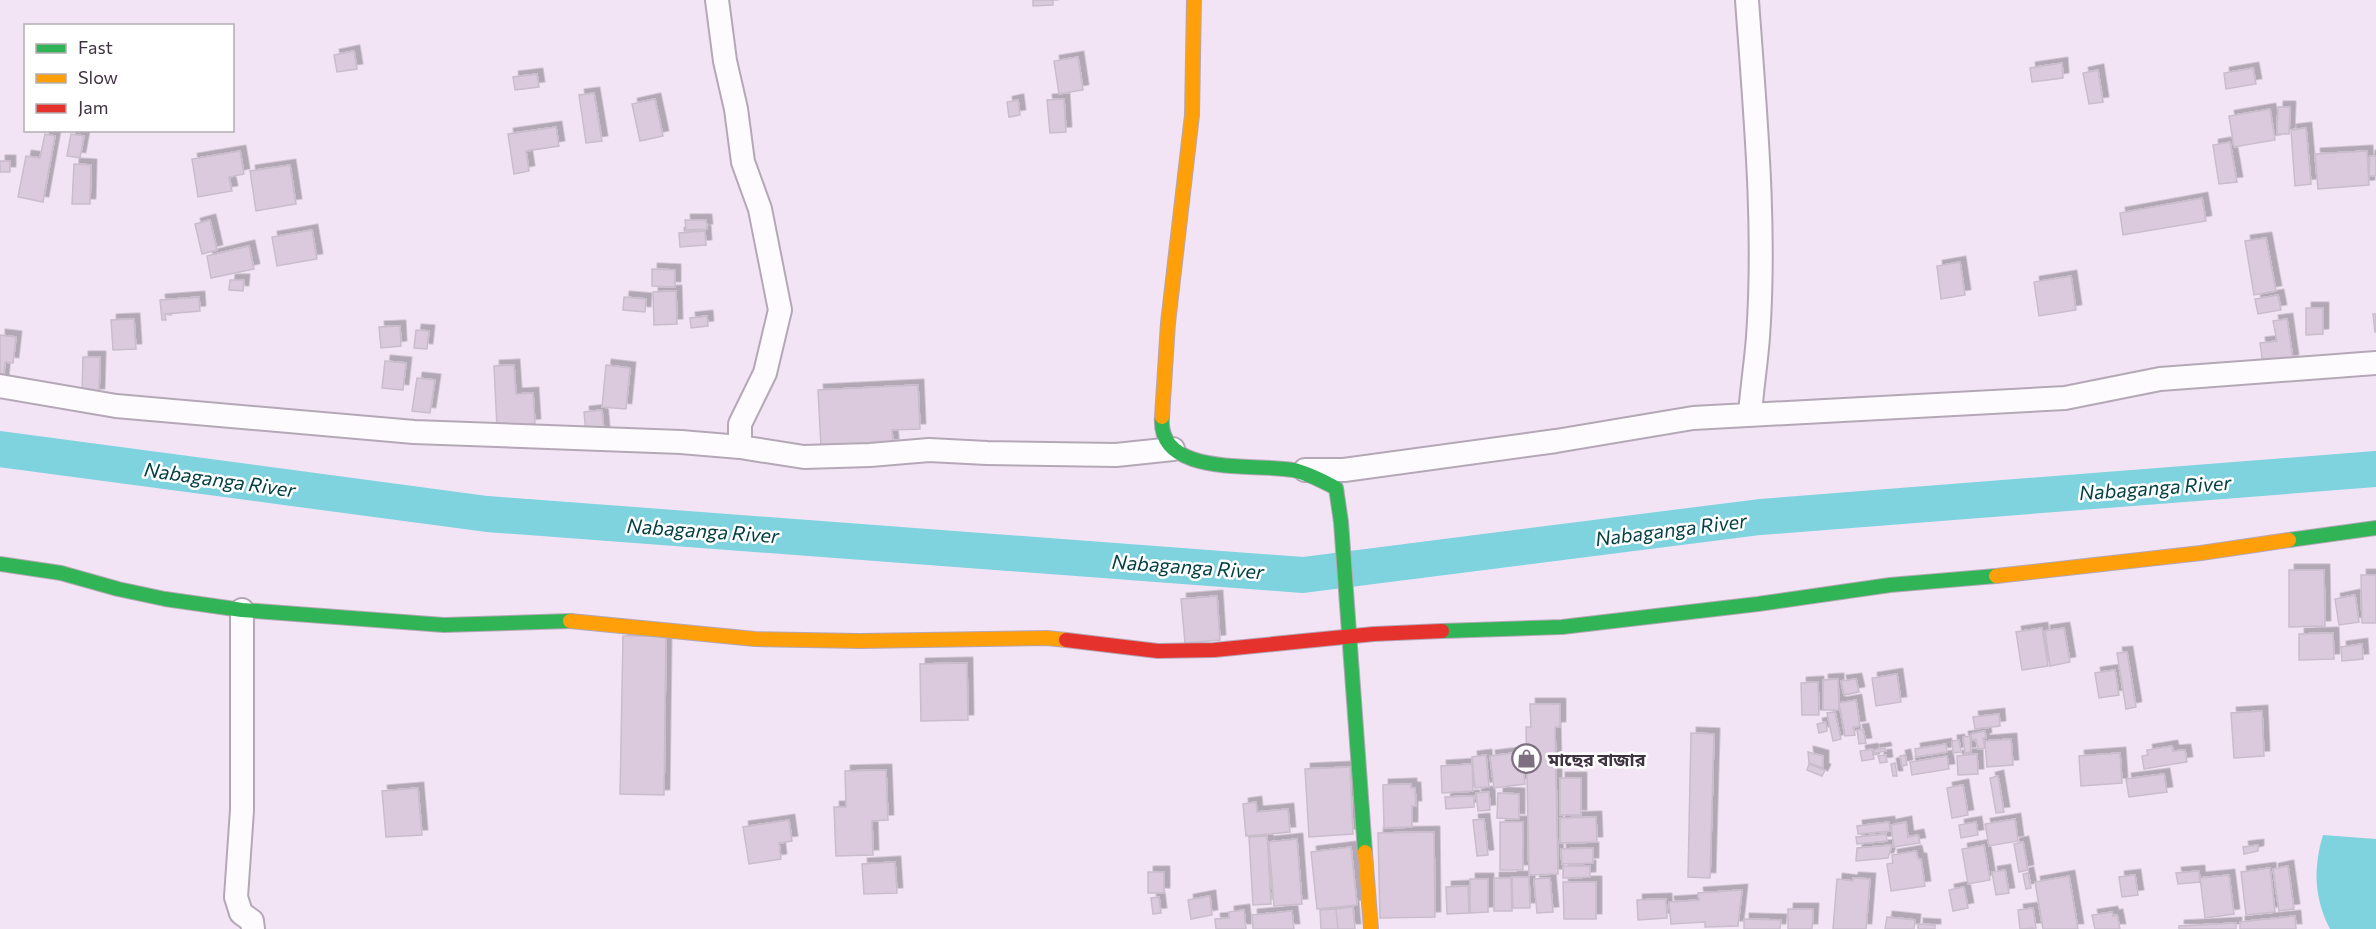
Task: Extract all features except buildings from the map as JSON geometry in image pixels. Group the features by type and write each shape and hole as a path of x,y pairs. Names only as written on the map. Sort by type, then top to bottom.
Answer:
{"street":[{"path":"717,0 743,162 760,209 780,310 765,373 740,424 740,447"},
{"path":"1194,0 1192,115 1168,323 1161,426 1165,438 1173,449 1189,460 1210,464 1293,470 1344,470 1556,441 1693,418 2065,399 2160,379 2376,363"},
{"path":"1747,0 1759,178 1760,238 1758,338 1750,414"},
{"path":"0,386 116,406 414,432 536,438 630,439 740,447 804,457 929,450 1116,455 1173,449"},
{"path":"1293,470 1317,478 1336,488 1341,522 1371,929"},
{"path":"0,564 61,573 118,590 165,599 242,610 444,624 560,620 755,639 860,641 1047,638 1158,651 1214,650 1349,636 1562,627 1758,604 1890,585 2015,574 2201,553 2376,528"},
{"path":"242,610 242,810 236,897 241,914 252,921 253,929"}],"water":[{"path":"2323,835 2376,839 2376,929 2330,929 2321,906 2317,883 2318,859"}],"waterway":[{"name":"Nabaganga River","path":"0,449 487,514 1303,575 1760,517 2376,469"}],"traffic: fast":[{"path":"1162,417 1165,437 1175,450 1191,459 1212,464 1293,470 1310,475 1336,488 1341,522 1365,852"},
{"path":"2289,540 2376,528"},
{"path":"0,564 61,573 165,599 242,610 444,625 570,621"},
{"path":"1442,631 1562,627 1758,604 1890,585 1996,576"}],"traffic: slow":[{"path":"1162,417 1168,323 1192,115 1194,0"},
{"path":"1996,576 2201,553 2289,540"},
{"path":"570,621 755,639 860,641 1047,638 1066,640"},
{"path":"1365,852 1371,929"}],"traffic: jam":[{"path":"1066,640 1158,651 1214,650 1374,634 1442,631"}],"place":[{"name":"মাছের বাজার","path":"1527,759"}]}
